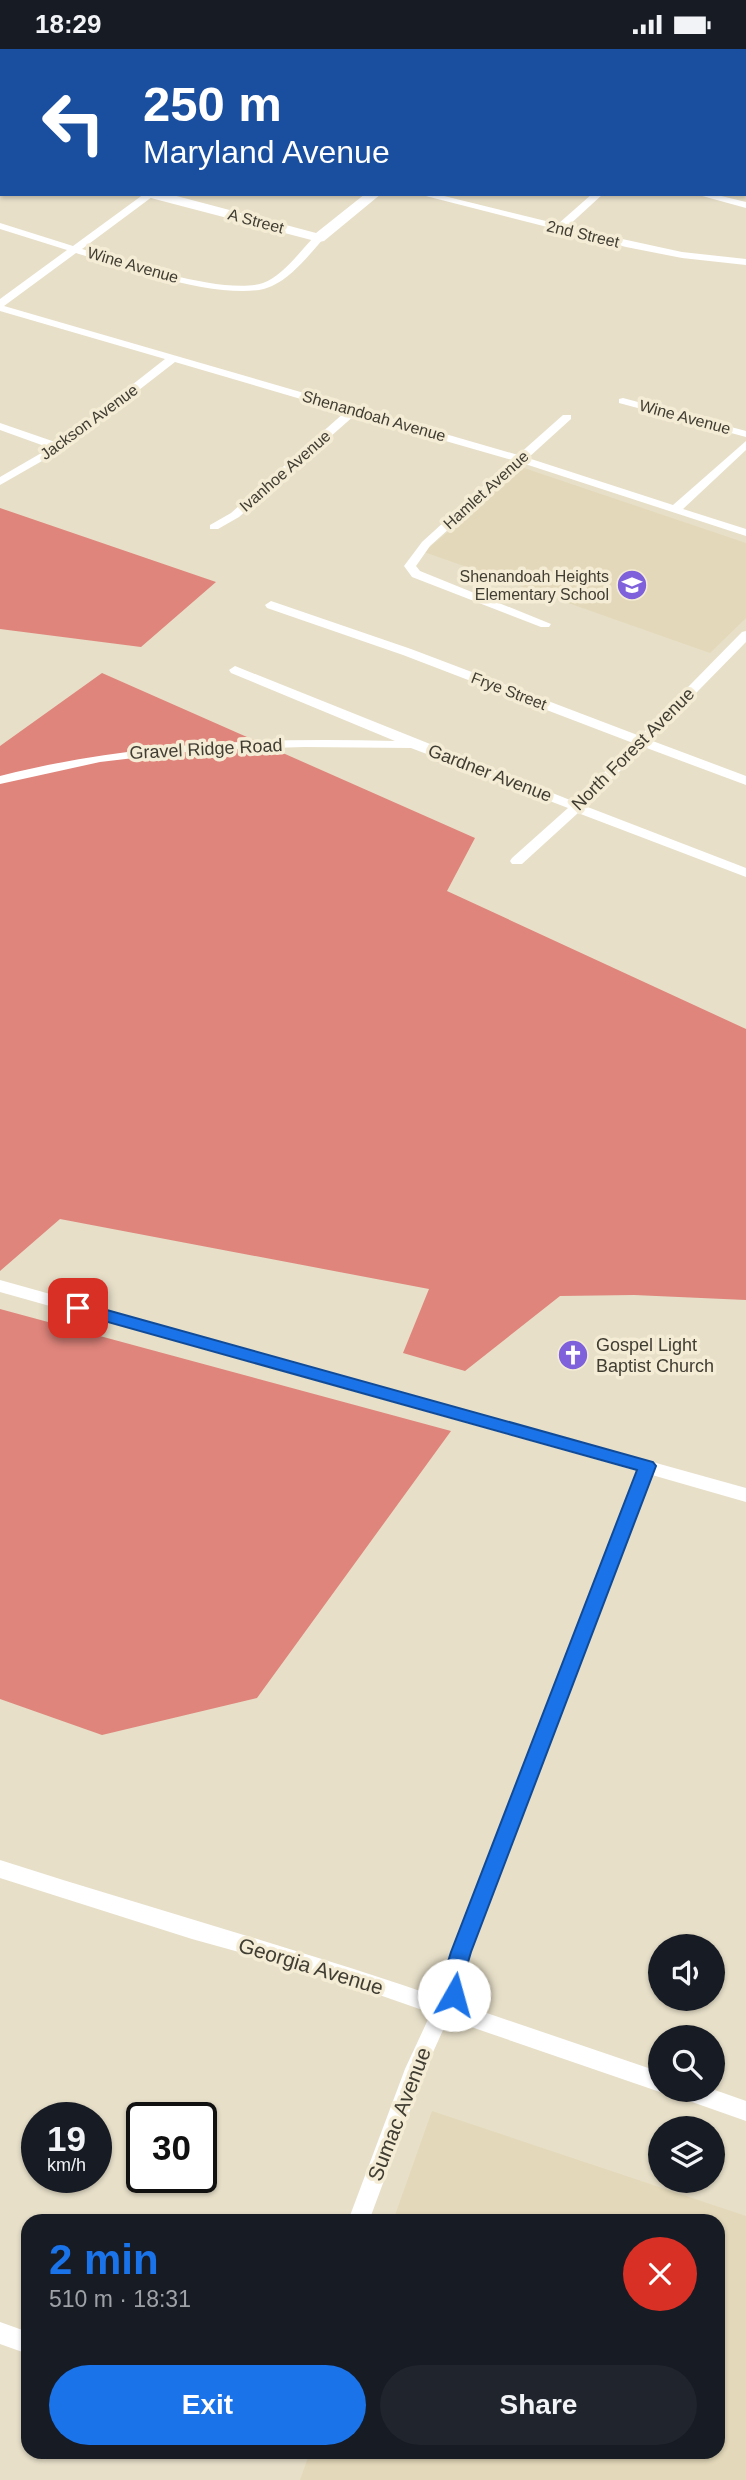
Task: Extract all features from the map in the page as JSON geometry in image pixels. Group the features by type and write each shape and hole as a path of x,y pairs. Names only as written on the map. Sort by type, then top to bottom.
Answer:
{"street":[{"path":"0,306 149,196"},
{"name":"A Street","path":"160,196 319,238"},
{"path":"319,238 372,196"},
{"name":"2nd Street","path":"431,196 560,229 682,255 746,262"},
{"path":"560,229 596,196"},
{"path":"708,196 746,205"},
{"name":"Wine Avenue","path":"0,226 203,286 248,289 269,284 319,238"},
{"name":"Shenandoah Avenue","path":"0,306 520,459 746,533"},
{"name":"Jackson Avenue","path":"0,482 59,447 174,358"},
{"name":"Wine Avenue","path":"623,401 746,434"},
{"name":"Ivanhoe Avenue","path":"214,527 235,515 354,410"},
{"name":"Hamlet Avenue","path":"545,624 416,574 410,566 426,544 567,417"},
{"path":"0,426 59,447"},
{"path":"675,509 746,444"},
{"name":"Frye Street","path":"271,605 407,652 746,781"},
{"name":"North Forest Avenue","path":"517,861 577,807 746,635"},
{"name":"Gardner Avenue","path":"234,670 416,745 746,873"},
{"name":"Gravel Ridge Road","path":"5,778 92,758 162,748 259,744 416,745"},
{"path":"0,1286 746,1495"},
{"path":"474,2019 462,2010 454,1995 453,1979 461,1952 647,1466"},
{"name":"Georgia Avenue","path":"0,1869 192,1930 325,1967 648,2078"},
{"name":"Sumac Avenue","path":"361,2214 415,2069 443,2008"},
{"path":"720,2102 746,2111"},
{"path":"0,2333 21,2340"}],"shaded area":[{"name":"Shenandoah Heights Elementary School","path":"524,468 746,543 746,618 710,653 424,552"},
{"path":"0,508 216,582 141,647 0,629"},
{"path":"102,673 475,838 447,891 746,1029 746,1300 634,1295 560,1296 465,1371 403,1353 429,1289 60,1219 0,1271 0,746"},
{"path":"0,1309 451,1431 257,1698 102,1735 0,1699"},
{"path":"432,2111 648,2183 648,2193 677,2193 746,2216 746,2480 300,2480 308,2459 725,2459 725,2214 395,2214"}],"place":[{"name":"Shenandoah Heights Elementary School","path":"632,585"},
{"name":"Gospel Light Baptist Church","path":"573,1355"}],"route":[{"path":"78,1308 647,1466 461,1952 453,1979 454,1995"}]}
